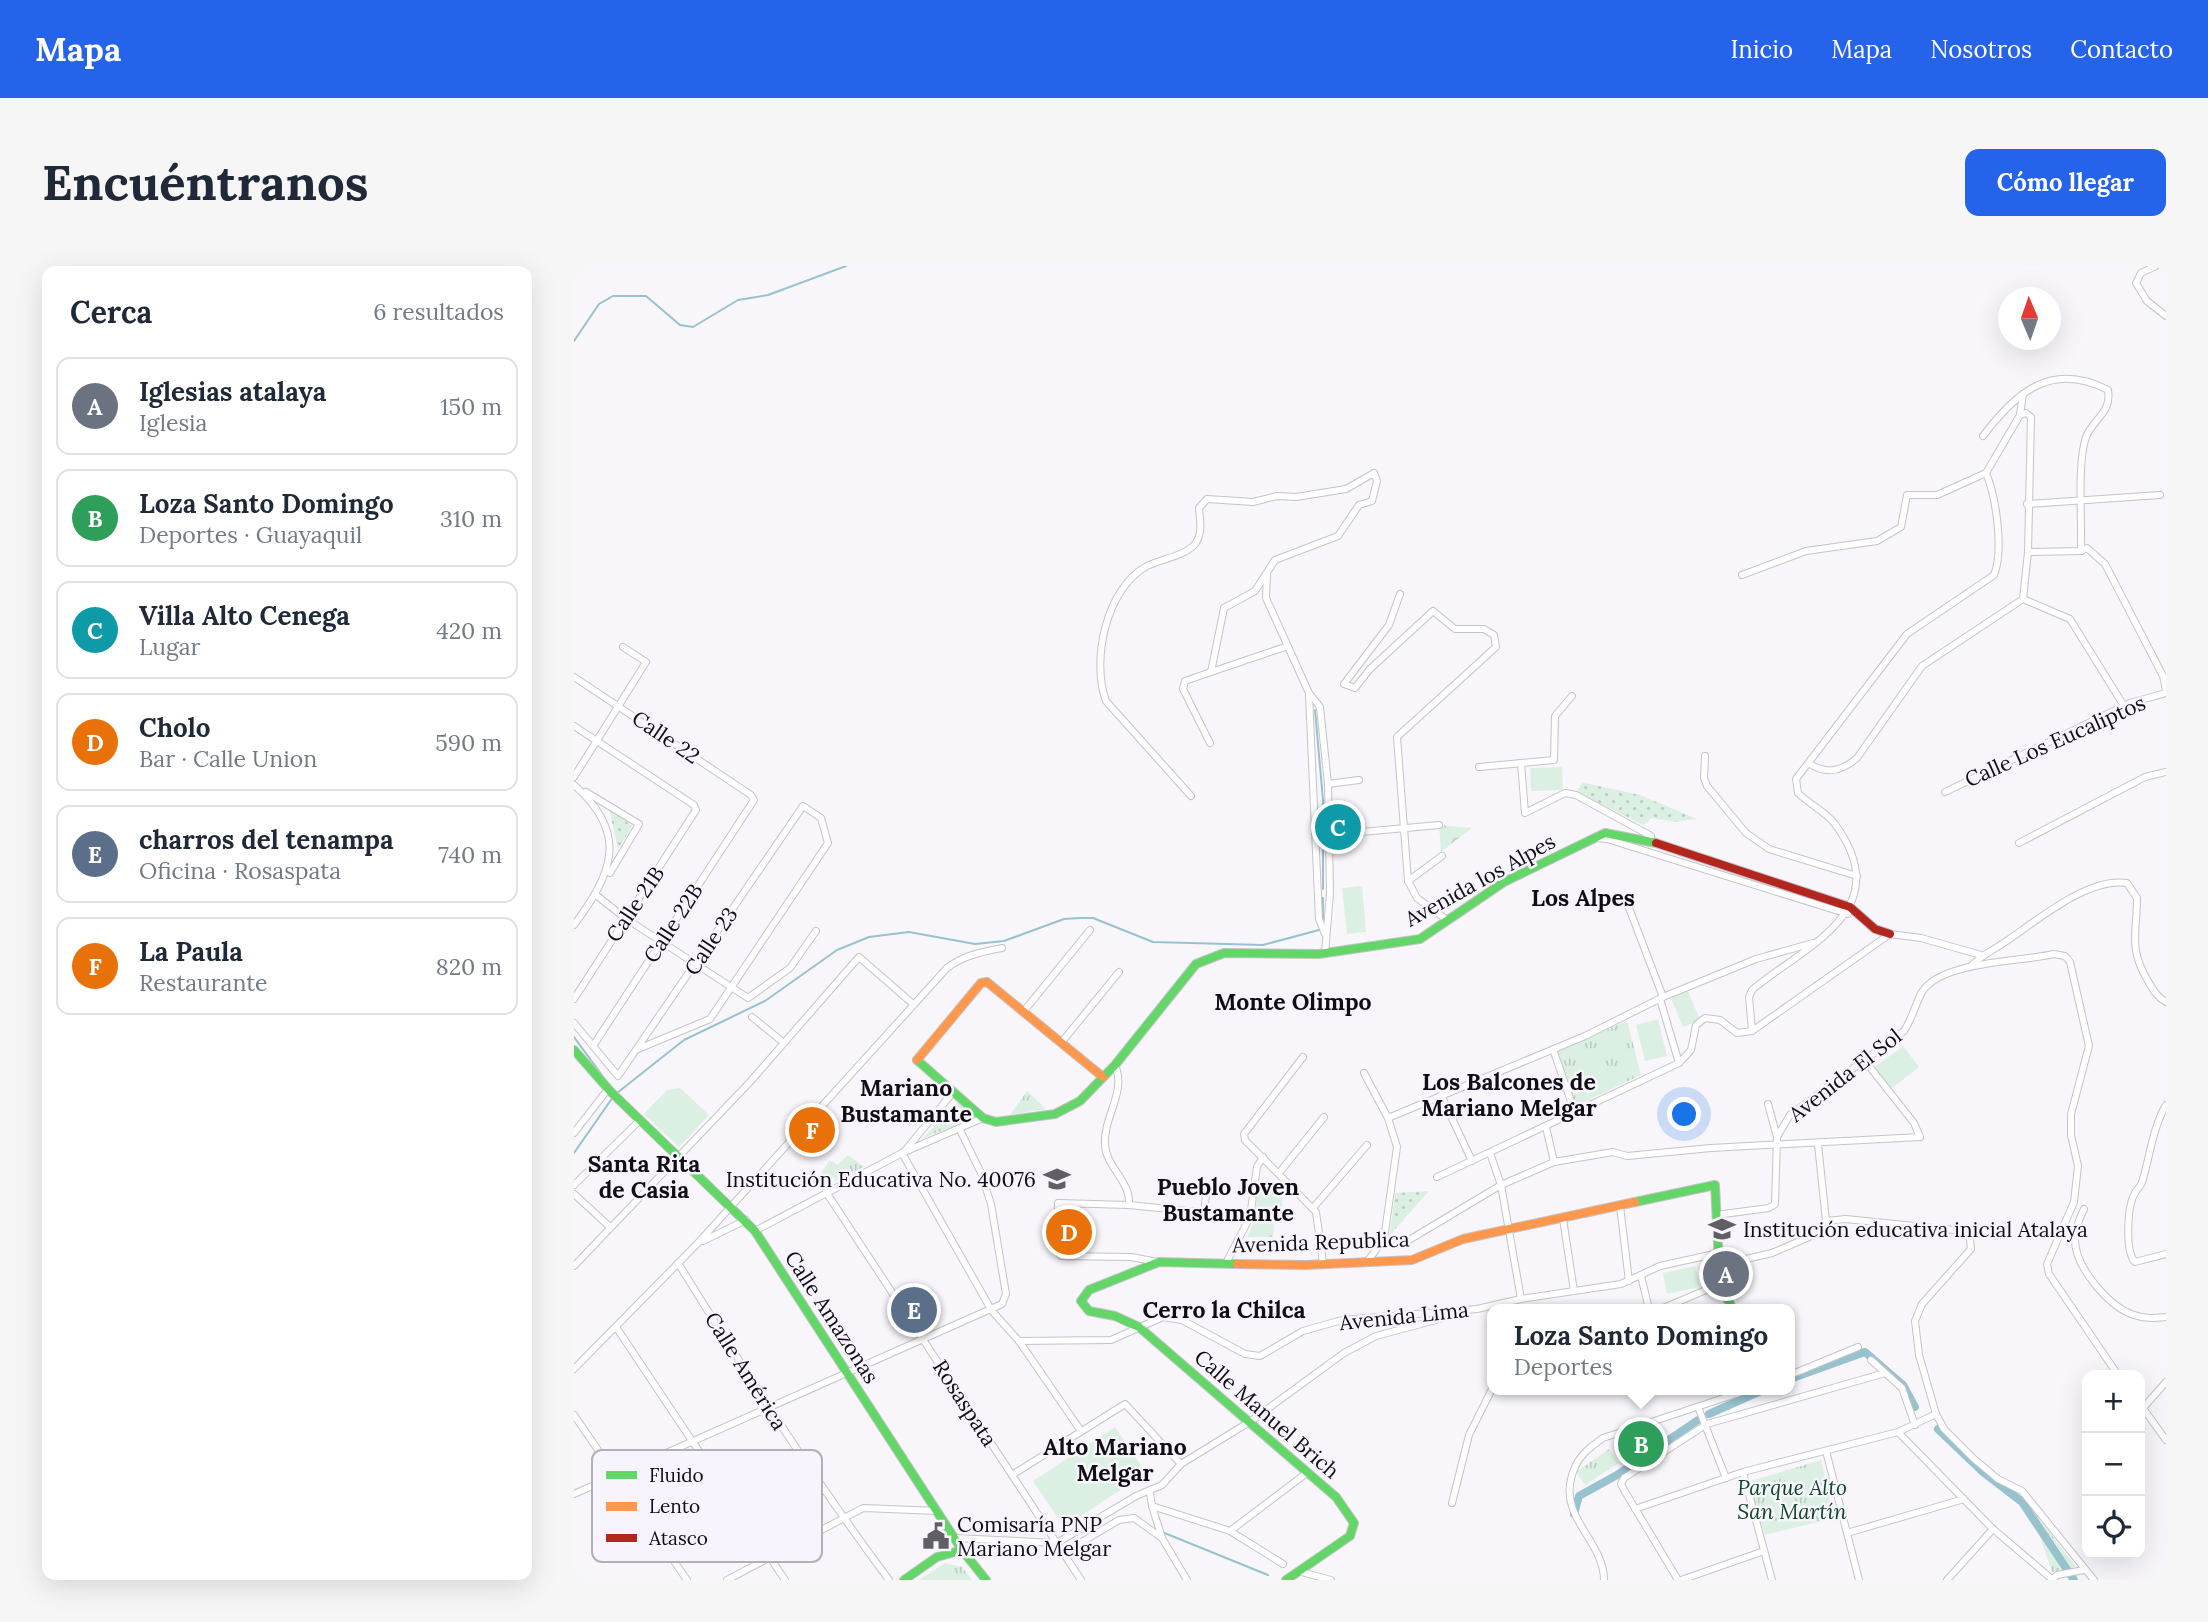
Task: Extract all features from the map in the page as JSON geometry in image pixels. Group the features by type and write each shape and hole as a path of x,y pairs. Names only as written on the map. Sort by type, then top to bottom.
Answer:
{"street":[{"path":"2156,266 2141,273 2136,283 2147,301 2166,316"},
{"path":"1983,436 1997,417 2023,394 2048,379 2056,378 2108,390 2104,416 2086,438 2082,460 2081,551"},
{"path":"1742,575 1806,551 1884,539 1901,527 1907,495 1937,495 1986,473 2020,415 2023,394"},
{"path":"2020,415 2028,414 2031,419 2028,552 2023,599"},
{"path":"1191,796 1106,701 1102,690 1099,664 1107,619 1124,588 1147,566 1195,544 1200,533 1199,508 1207,499 1253,502 1277,496 1296,497 1346,489 1374,473 1377,481 1372,501 1359,505 1338,537 1275,560 1255,591 1224,608 1211,672"},
{"path":"1752,1031 1749,997 1752,990 1800,957 1849,910 1857,876 1846,841 1834,822 1796,789 1798,775 1810,765 1907,634 1994,575 1997,564 1996,499 1986,473"},
{"path":"2027,504 2160,495"},
{"path":"2028,552 2081,551 2088,548 2105,564 2163,676 2166,691"},
{"path":"1267,572 1266,598 1309,693 1320,707 1328,784 1330,920 1322,929"},
{"path":"1401,594 1389,625 1344,684 1355,688 1370,669 1433,611 1455,629 1484,629 1494,635 1496,647 1397,737 1408,881 1417,898 1447,920"},
{"path":"1810,765 1830,771 1845,768 1857,758 1922,666 2023,599"},
{"path":"2023,599 2070,620 2124,706"},
{"path":"1210,743 1183,689 1185,681 1289,646"},
{"path":"574,777 621,706 646,662 623,647"},
{"name":"Calle 22","path":"574,677 621,706 751,795 754,800"},
{"name":"Calle Los Eucaliptos","path":"1945,792 2124,706 2166,691"},
{"path":"1309,693 1325,953"},
{"path":"1479,767 1554,760 1555,716 1572,696"},
{"path":"574,726 598,741"},
{"name":"Calle 21B","path":"574,999 696,810 694,804 598,741"},
{"path":"1705,756 1704,778 1707,786 1746,833 1769,849 1857,876"},
{"path":"1521,763 1525,813 1564,793 1576,795 1651,836 1651,841"},
{"path":"2020,843 2145,777 2166,772"},
{"path":"1328,784 1359,780"},
{"path":"574,785 591,800 602,816 611,848 608,871 596,895"},
{"path":"574,785 639,824 596,895 574,925"},
{"name":"Calle 22B","path":"593,1046 754,800"},
{"name":"Calle 23","path":"593,1046 618,1076 803,806 821,818 828,843 732,987"},
{"path":"1328,835 1439,825"},
{"name":"Avenida los Alpes","path":"983,1118 996,1122 1055,1114 1080,1101 1115,1065 1196,964 1204,958 1224,953 1325,953 1420,939 1504,881 1594,838 1615,832 1651,841 1849,910"},
{"path":"1594,838 1607,839 1849,910 1875,929 1890,934 1921,938 1981,955"},
{"path":"1408,881 1442,856"},
{"path":"1970,968 1981,955 2004,944 2044,912 2104,884 2127,883 2137,898 2133,929 2138,965 2158,997 2166,1002"},
{"path":"596,895 625,918 748,998 790,968 816,931"},
{"path":"1629,908 1662,998 1679,1063"},
{"path":"1024,1011 1090,930"},
{"path":"1437,1177 1679,1063 1691,1050 1696,1025 1705,1018 1716,1018 1737,1033 1752,1031 1890,934"},
{"path":"1388,1118 1553,1049 1662,998 1756,959 1815,943"},
{"path":"574,1369 698,1243 913,1004 958,959 1002,948"},
{"name":"Avenida El Sol","path":"1777,1137 1790,1115 1904,1031 1914,1016 1922,993 1931,982 1950,971 2058,953 2070,962 2088,1046 2071,1114 2071,1135 2078,1166 2074,1202 2047,1264 2049,1274 2115,1370"},
{"path":"574,1266 784,1043 859,957 913,1004"},
{"path":"1061,1043 1119,972"},
{"path":"755,1231 902,1153 983,1118 917,1060 981,983 989,982 1103,1077"},
{"path":"638,1049 710,1019 732,987"},
{"path":"752,1017 784,1043"},
{"path":"574,1023 593,1046"},
{"path":"1553,1049 1575,1113"},
{"name":"Calle Amazonas","path":"574,1051 612,1093 755,1231 962,1550 986,1580"},
{"path":"1303,1057 1244,1134 1314,1208 1320,1220 1323,1264"},
{"path":"1384,1239 1401,1244 1501,1185 1554,1162 1613,1152 1627,1156 1920,1137 1914,1123 1865,1060"},
{"path":"1115,1065 1119,1082 1105,1143 1107,1155 1129,1192 1129,1205"},
{"path":"1364,1073 1388,1118 1398,1157 1384,1239 1367,1262"},
{"path":"902,1153 954,1091"},
{"path":"574,1133 612,1093"},
{"path":"1441,1095 1472,1161"},
{"path":"1730,1304 1720,1284 1716,1215 1774,1206 1777,1137 1768,1104"},
{"path":"2166,1105 2154,1132 2142,1184 2134,1194 2128,1238 2129,1256 2135,1262 2166,1254"},
{"path":"1279,1173 1324,1116"},
{"path":"574,1185 640,1120"},
{"path":"1546,1127 1554,1162"},
{"path":"675,1450 992,1311 1002,1304 1006,1294 991,1204 981,1172 958,1128"},
{"path":"1314,1208 1367,1144"},
{"path":"1818,1144 1826,1221"},
{"path":"902,1153 992,1311 1019,1341 1081,1431"},
{"path":"1490,1153 1501,1185 1521,1299"},
{"path":"1226,1263 1250,1217 1256,1167 1263,1157"},
{"name":"Avenida Republica","path":"1139,1327 1115,1316 1089,1311 1081,1301 1089,1290 1159,1262 1323,1264 1412,1260 1463,1239 1716,1185 1716,1215"},
{"path":"1204,1213 1207,1186"},
{"name":"Rosaspata","path":"826,1192 1080,1580"},
{"path":"574,1194 610,1227"},
{"path":"1159,1262 1131,1257 1060,1256 1057,1249 1058,1203 1129,1205 1250,1217"},
{"path":"1620,1206 1629,1281"},
{"path":"2084,1209 2075,1239 2084,1268 2111,1300 2131,1314 2150,1319 2166,1317"},
{"path":"1563,1219 1574,1291"},
{"path":"1720,1265 1772,1253 1809,1237 1826,1221 1846,1219 1933,1226 1959,1229 1968,1235 1971,1244 1968,1254 1922,1304 1915,1321 1919,1355 1936,1414 1944,1429 1973,1458 1998,1479 2022,1491 2059,1533 2094,1580"},
{"path":"698,1243 746,1220"},
{"name":"Avenida Lima","path":"1499,1304 1629,1281 1660,1266 1720,1253"},
{"name":"Calle América","path":"678,1264 797,1450"},
{"path":"1641,1276 1648,1304"},
{"path":"1673,1304 1720,1284"},
{"name":"Avenida Lima","path":"1019,1341 1111,1340 1154,1318 1173,1317 1245,1354 1261,1356 1304,1331 1342,1320 1487,1307"},
{"path":"955,1538 1057,1543 1136,1496 1150,1493 1172,1476 1181,1464 1251,1421 1344,1353 1376,1336 1477,1309"},
{"name":"Calle Manuel Brich","path":"1139,1327 1336,1497 1354,1523 1350,1536 1298,1571"},
{"path":"616,1328 696,1450"},
{"path":"1795,1373 1858,1347"},
{"path":"1871,1360 1902,1388 1915,1425"},
{"path":"1764,1551 1679,1580 1621,1485 1624,1478 1707,1424 1885,1373"},
{"path":"2145,1402 2166,1382"},
{"path":"1452,1503 1469,1435 1489,1395"},
{"path":"1604,1580 1602,1561 1570,1507 1568,1491 1574,1465 1584,1451 1604,1438 1733,1395"},
{"path":"1012,1475 1125,1404 1181,1464"},
{"path":"1698,1407 1707,1424 1726,1478"},
{"path":"2145,1411 2166,1440"},
{"path":"1635,1509 1743,1472 1898,1432 1936,1414"},
{"path":"574,1415 598,1450"},
{"path":"1898,1432 1993,1529 2053,1580 2057,1575 2084,1570"},
{"path":"1826,1451 1859,1580"},
{"path":"1230,1531 1308,1472"},
{"path":"1743,1472 1772,1580"},
{"path":"574,1494 592,1486"},
{"name":"Calle América","path":"822,1488 889,1580"},
{"path":"1150,1493 1162,1538 1187,1580"},
{"path":"1847,1533 1964,1499"},
{"path":"1152,1506 1230,1531 1283,1564"},
{"path":"822,1530 863,1508 938,1511"},
{"path":"1063,1553 1119,1520 1134,1518 1162,1538"},
{"path":"1947,1580 1993,1529"},
{"path":"904,1580 937,1557 962,1550"},
{"path":"675,1562 687,1580"},
{"path":"727,1580 762,1562"},
{"path":"773,1562 785,1580"},
{"path":"1286,1580 1298,1571 1331,1580"}],"green space":[{"path":"1562,767 1563,790 1531,791 1530,768"},
{"path":"1582,782 1640,795 1697,819 1674,822 1652,818 1643,825 1577,792"},
{"path":"609,808 632,826 618,849"},
{"path":"1439,825 1472,828 1441,852"},
{"path":"1362,886 1366,932 1347,934 1342,888"},
{"path":"1688,991 1700,1020 1683,1027 1671,998"},
{"path":"1658,1019 1667,1056 1645,1061 1636,1025"},
{"path":"1627,1021 1641,1075 1576,1106 1556,1052"},
{"path":"1903,1046 1919,1067 1891,1089 1875,1067"},
{"path":"680,1088 709,1115 679,1147 644,1114 667,1090"},
{"path":"1027,1091 1046,1109 1010,1115"},
{"path":"958,1102 975,1118 923,1138"},
{"path":"848,1155 864,1167 836,1181 833,1177 810,1189 830,1160 837,1165"},
{"path":"1258,1185 1283,1190 1281,1223 1255,1217"},
{"path":"1429,1191 1390,1235 1395,1193"},
{"path":"1255,1219 1274,1223 1273,1237 1247,1237"},
{"path":"1695,1266 1700,1287 1667,1294 1663,1273"},
{"path":"1115,1427 1146,1473 1064,1527 1033,1481"},
{"path":"1657,1429 1660,1448 1629,1459 1622,1440"},
{"path":"1609,1449 1619,1463 1585,1485 1576,1472"},
{"name":"Parque Alto San Martín","path":"1821,1460 1834,1518 1765,1535 1747,1482"},
{"path":"1820,1499 1823,1512 1796,1518 1792,1506"},
{"path":"2029,1505 2076,1567 2052,1572"},
{"path":"945,1563 962,1567 972,1580 919,1580"}],"waterway":[{"path":"574,341 599,304 613,296 646,296 680,325 693,327 738,300 768,295 846,266"},
{"path":"1315,710 1323,800 1323,889"},
{"path":"1323,898 1323,920"},
{"path":"617,1093 684,1040 765,1001 837,950 869,937 909,932 975,944 1004,941 1064,919 1080,918 1093,918 1153,942 1263,945 1319,930"},
{"path":"574,1037 604,1078"},
{"path":"574,1153 613,1097"},
{"path":"1795,1377 1865,1352 1903,1385 1915,1407"},
{"path":"1709,1414 1752,1395"},
{"path":"1574,1514 1579,1496 1617,1475 1698,1420"},
{"path":"1938,1429 1983,1472 2022,1502 2074,1580"},
{"path":"1162,1532 1268,1575"}],"traffic: fast":[{"path":"917,1060 983,1118 996,1122 1055,1114 1080,1101 1115,1065 1196,964 1224,953 1319,954 1420,939 1504,882 1605,833 1656,843"},
{"path":"574,1050 611,1092 755,1231 962,1550 986,1580"},
{"path":"1635,1202 1715,1185 1720,1284 1730,1304"},
{"path":"1237,1264 1159,1262 1089,1290 1081,1301 1089,1311 1115,1316 1139,1327 1336,1497 1354,1523 1350,1536 1286,1580"},
{"path":"904,1580 937,1557 962,1550"}],"traffic: slow":[{"path":"917,1060 981,983 987,982 1103,1077"},
{"path":"1237,1264 1306,1265 1412,1260 1463,1239 1635,1202"}],"traffic: jam":[{"path":"1656,843 1850,907 1875,929 1890,934"}],"place":[{"name":"Villa Alto Cenega","path":"1338,827"},
{"name":"La Paula","path":"812,1130"},
{"name":"Institución Educativa No. 40076","path":"1057,1179"},
{"name":"Institución educativa inicial Atalaya","path":"1722,1229"},
{"name":"Cholo","path":"1069,1232"},
{"name":"Iglesias atalaya","path":"1726,1274"},
{"name":"charros del tenampa","path":"914,1310"},
{"name":"Loza Santo Domingo","path":"1641,1444"},
{"name":"Comisaría PNP Mariano Melgar","path":"936,1536"}],"district":[{"name":"Los Alpes","path":"1583,897"},
{"name":"Monte Olimpo","path":"1293,1001"},
{"name":"Los Balcones de Mariano Melgar","path":"1509,1094"},
{"name":"Mariano Bustamante","path":"906,1100"},
{"name":"Santa Rita de Casia","path":"644,1176"},
{"name":"Pueblo Joven Bustamante","path":"1228,1199"},
{"name":"Cerro la Chilca","path":"1224,1309"},
{"name":"Alto Mariano Melgar","path":"1115,1459"}]}
